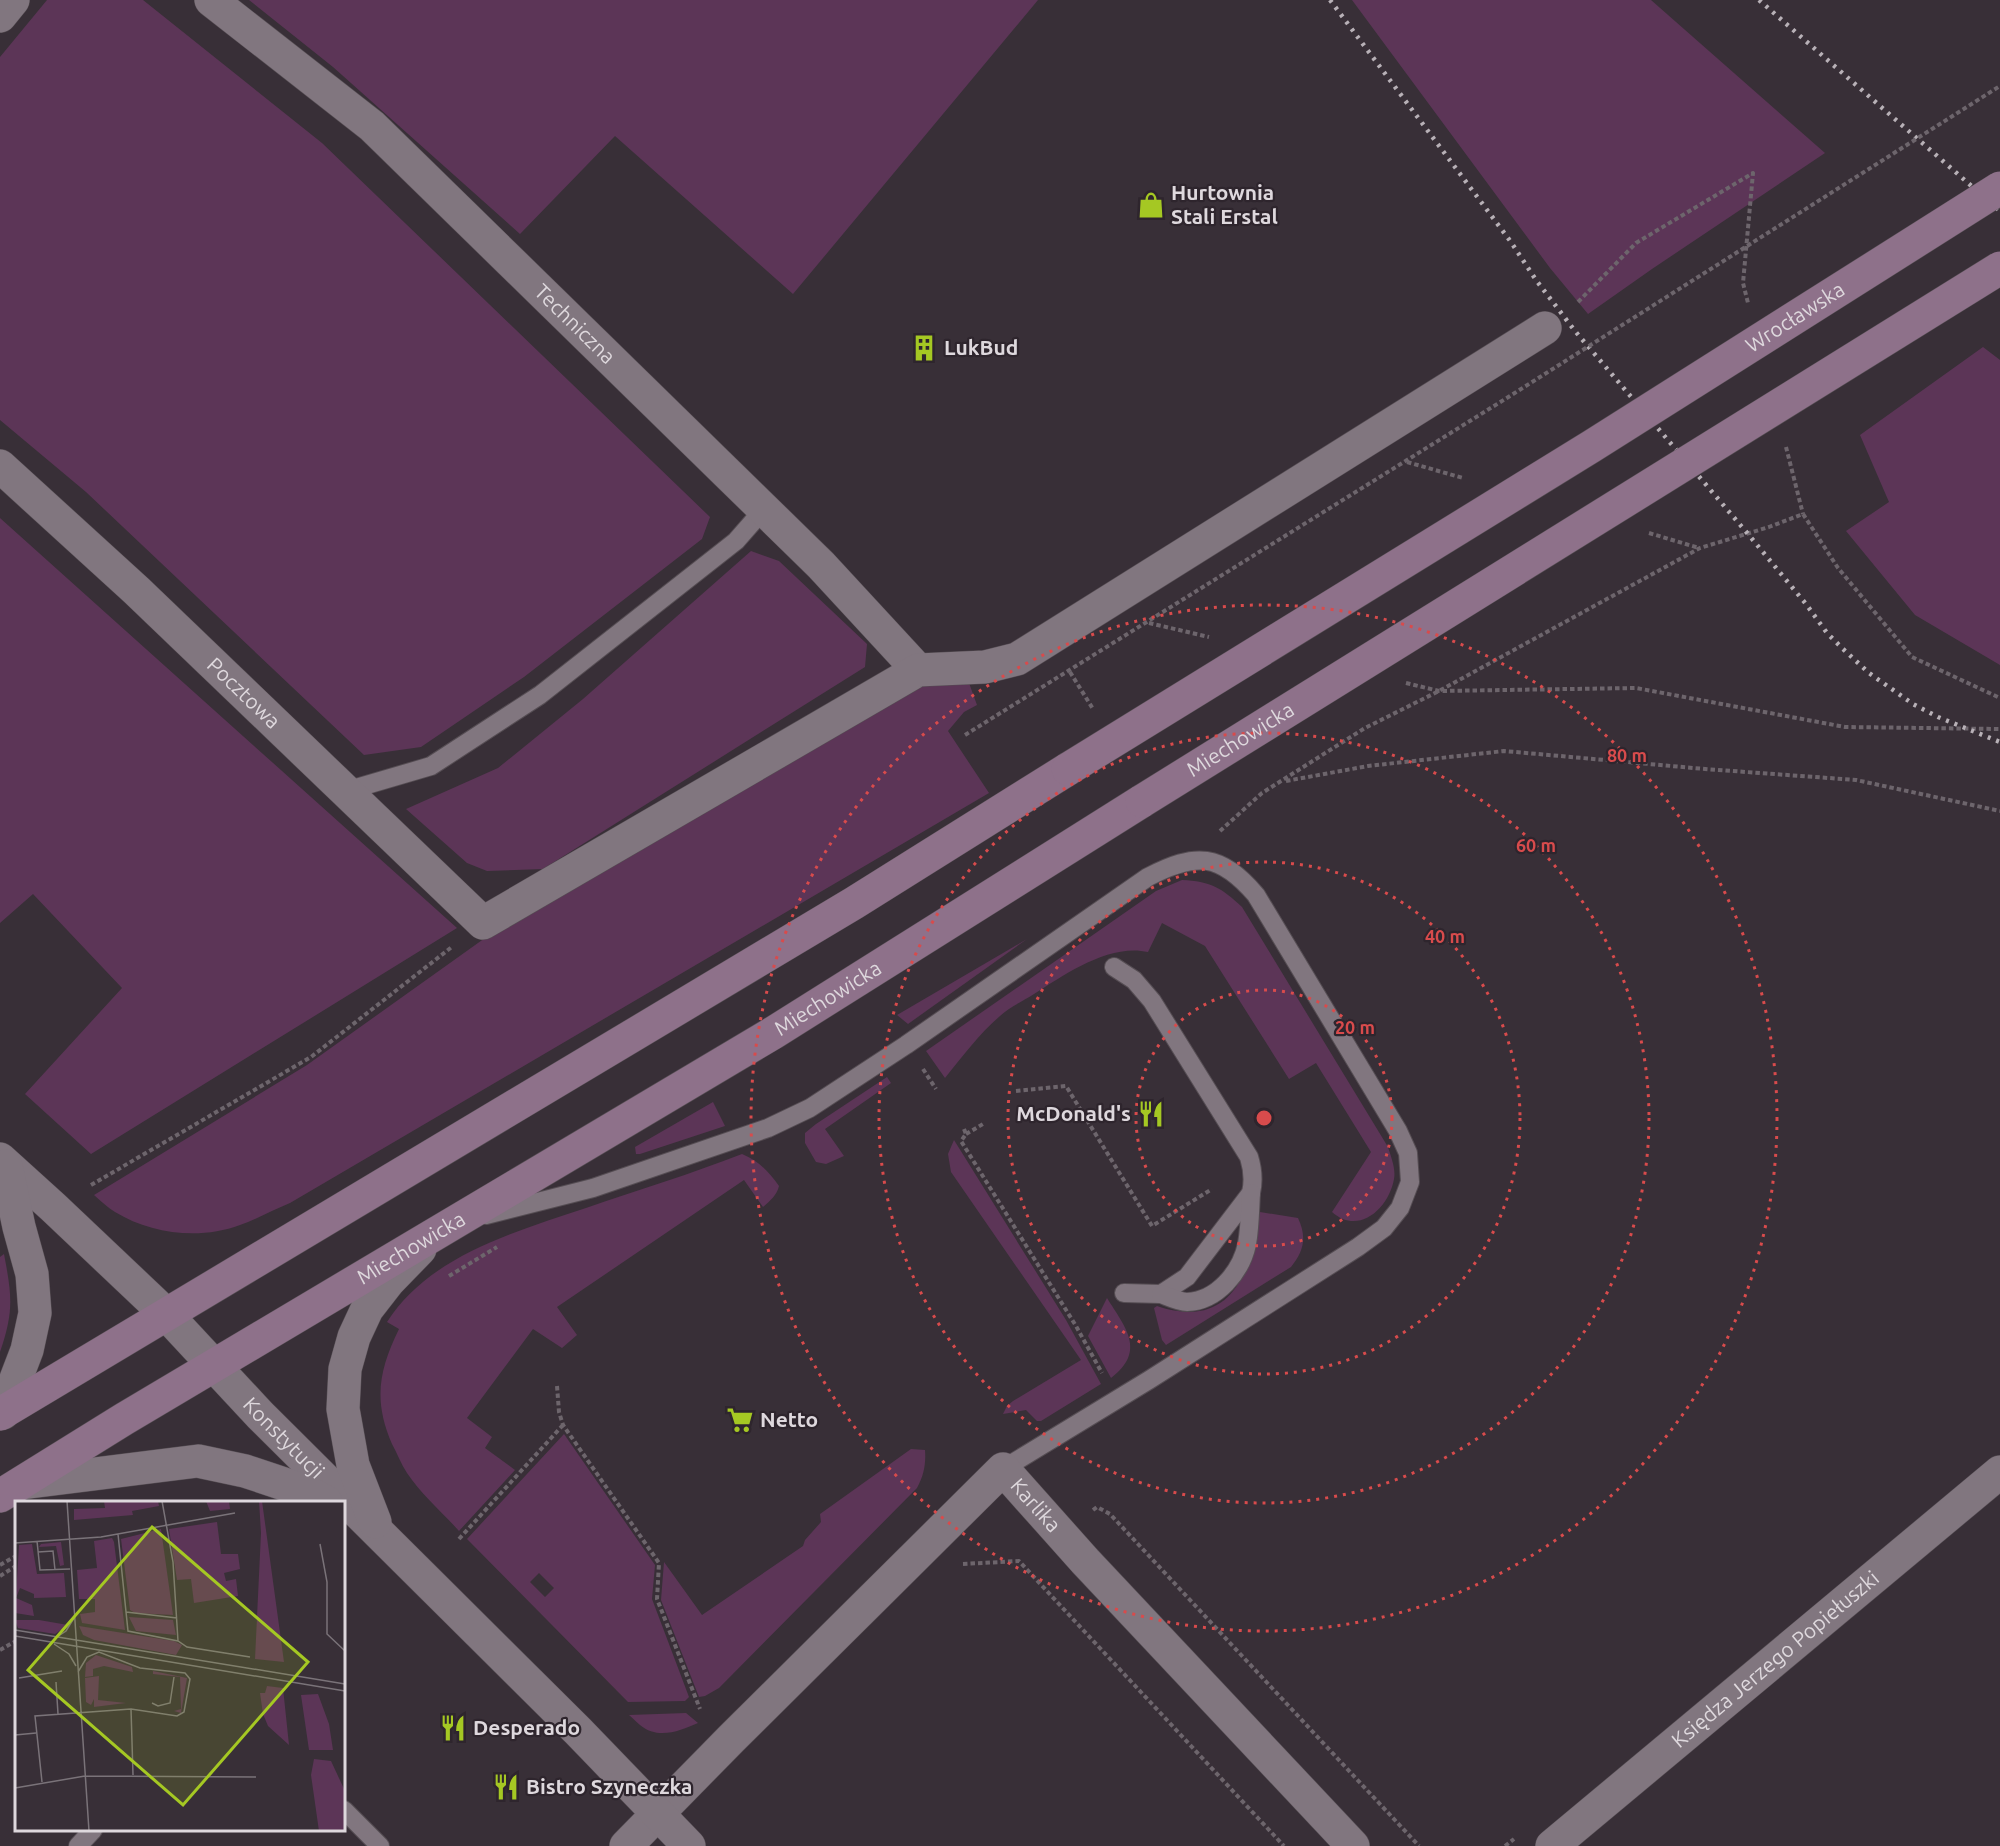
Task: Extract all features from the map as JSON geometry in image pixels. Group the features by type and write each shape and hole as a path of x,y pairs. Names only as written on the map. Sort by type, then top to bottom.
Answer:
{"main road":[{"name":"Wrocławska","path":"166,1314 854,903 1592,446 2000,188"},
{"name":"Miechowicka","path":"11,1490 124,1419 215,1367 773,1033 2000,268"},
{"path":"2,1414 166,1314"}],"street":[{"path":"0,16 13,0"},
{"name":"Techniczna","path":"211,0 372,126 821,565 918,670"},
{"path":"483,923 918,670 985,667 1017,659 1545,328"},
{"name":"Pocztowa","path":"0,466 136,590 483,923"},
{"path":"2,1414 27,1350 35,1313 32,1274 3,1163"},
{"name":"Konstytucji","path":"3,1163 166,1314 260,1415 578,1731 689,1846"},
{"path":"379,1532 353,1465 343,1409 345,1369 354,1337 367,1309 410,1257 440,1232"},
{"path":"11,1490 198,1461 245,1471 308,1492 323,1501"},
{"name":"Karlika","path":"627,1846 745,1725 1003,1469 1085,1561 1353,1846"},
{"name":"Księdza Jerzego Popiełuszki","path":"1552,1846 2000,1472"},
{"path":"345,1513 379,1532"}],"lane":[{"path":"346,791 431,766 540,694 736,541 764,509"},
{"path":"440,1232 483,1216 592,1188 768,1128 810,1108 916,1039 1149,877 1170,866 1187,861 1206,860 1225,866 1256,896 1398,1131 1408,1153 1410,1182 1400,1208 1384,1228 1149,1380 1003,1469"},
{"path":"1114,967 1134,980 1152,1001 1249,1158 1254,1180 1246,1246 1235,1272 1221,1288 1202,1300 1185,1302 1161,1294 1124,1293"},
{"path":"1161,1294 1187,1278 1251,1193"},
{"path":"345,1811 380,1846"},
{"path":"78,1846 92,1831"}],"path":[{"path":"965,735 1530,383 2000,86"},
{"path":"1578,302 1636,243 1753,173 1743,283 1749,306"},
{"path":"1785,445 1803,514 1838,568 1912,657 2000,698"},
{"path":"1187,861 1262,793 1365,728 1439,692 1700,548 1803,514"},
{"path":"1439,692 1636,688 1845,727 2000,729"},
{"path":"1282,782 1368,766 1504,751 1856,780 2000,811"},
{"path":"91,1185 311,1057 483,923"},
{"path":"922,1069 936,1089"},
{"path":"1016,1091 1066,1086 1152,1226 1239,1173 1253,1169"},
{"path":"983,1124 965,1132 961,1141 1076,1326 1106,1382"},
{"path":"447,1277 506,1241"},
{"path":"557,1386 563,1425 659,1563 657,1599 700,1709"},
{"path":"459,1539 563,1425"},
{"path":"1097,1507 1110,1514 1419,1846"},
{"path":"0,1565 15,1557"},
{"path":"959,1564 1019,1561 1284,1846"},
{"path":"0,1576 15,1567"},
{"path":"0,1650 15,1642"}],"shaded area":[{"path":"47,0 143,0 322,143 710,517 702,539 524,677 421,747 364,755 86,492 0,420 0,57"},
{"path":"249,0 1038,0 793,294 615,136 520,234 333,67"},
{"path":"1352,0 1651,0 1825,153 1588,314 1550,268"},
{"path":"1983,347 2000,360 2000,665 1915,615 1846,531 1889,502 1860,435"},
{"path":"0,518 457,928 91,1154 25,1094 122,988 33,894 0,923"},
{"path":"751,551 779,561 867,644 865,667 543,869 487,871 467,863 406,809 498,768 583,699"},
{"path":"969,683 977,705 964,712 948,731 989,793 290,1203 225,1230 192,1233 160,1230 144,1225 115,1212 94,1195 307,1065 485,938 913,686"},
{"path":"1182,880 1215,887 1242,907 1388,1147 1394,1167 1391,1190 1379,1209 1362,1220 1342,1219 1332,1212 1371,1152 1316,1063 1289,1079 1205,946 1162,923 1148,952 1133,950 1119,952 1088,962 1008,1010 978,1038 945,1078 926,1051 1156,891"},
{"path":"1027,939 908,1024 897,1015"},
{"path":"887,1077 891,1083 825,1129 844,1156 826,1164 816,1162 805,1143 805,1133"},
{"path":"713,1102 725,1126 636,1154 635,1147"},
{"path":"954,1140 1066,1320 1101,1384 1041,1421 1037,1421 1026,1410 1003,1414 1013,1401 1081,1360 951,1172 948,1154"},
{"path":"742,1154 763,1167 779,1186 775,1195 763,1207 744,1180 557,1307 577,1335 562,1348 533,1329 467,1418 492,1437 485,1448 515,1470 459,1531 425,1496 407,1473 386,1428 382,1413 381,1385 387,1358 399,1329 387,1322 405,1299 426,1279 476,1249 531,1227"},
{"path":"1260,1212 1298,1218 1303,1231 1303,1244 1291,1267 1166,1345 1162,1340 1154,1308 1157,1306 1183,1312 1203,1310 1220,1303 1233,1291 1243,1275 1251,1256"},
{"path":"4,1254 9,1281 10,1314 0,1352 0,1257"},
{"path":"1107,1298 1126,1329 1130,1348 1128,1358 1122,1368 1111,1378 1088,1336"},
{"path":"564,1434 655,1565 652,1599 689,1697 685,1701 628,1702 467,1539","holes":["539,1573 554,1588 545,1597 530,1582"]},
{"path":"911,1449 925,1450 924,1469 917,1488 719,1688 699,1697 661,1600 664,1562 702,1615 803,1546 805,1540 821,1522 820,1514"},
{"path":"686,1713 698,1723 669,1733 647,1730 629,1715"}],"railway":[{"path":"1330,0 1575,331 1748,534 1827,633 1869,673 1913,704 1938,717 2000,742"},
{"path":"1759,0 2000,211"}],"place":[{"name":"Hurtownia Stali Erstal","path":"1151,205"},
{"name":"LukBud","path":"924,348"},
{"name":"McDonald's","path":"1151,1114"},
{"name":"Netto","path":"740,1420"},
{"name":"Desperado","path":"453,1728"},
{"name":"Bistro Szyneczka","path":"506,1787"}]}
